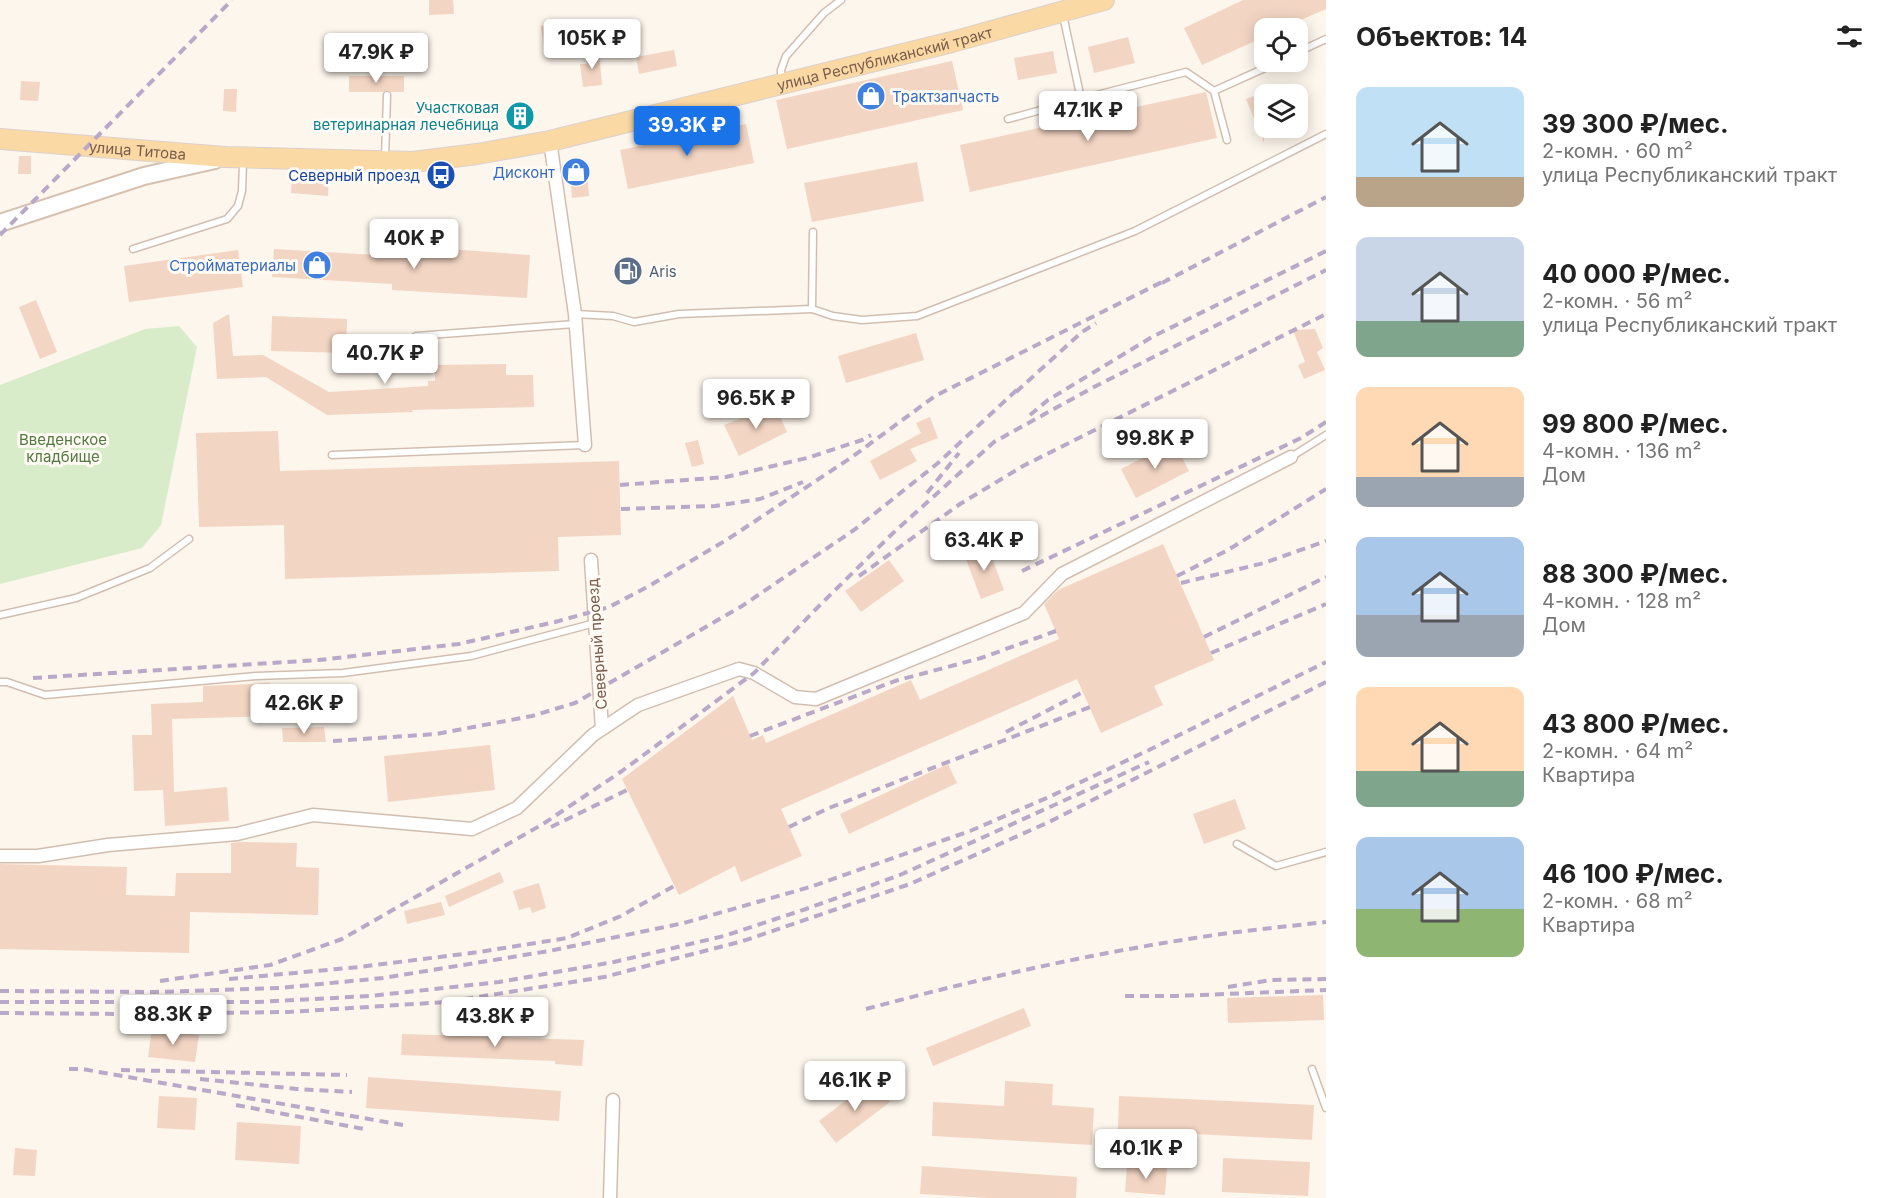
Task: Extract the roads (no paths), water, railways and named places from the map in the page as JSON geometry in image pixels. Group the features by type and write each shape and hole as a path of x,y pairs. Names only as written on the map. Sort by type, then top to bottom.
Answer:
{"main road":[{"name":"улица Республиканский тракт","path":"274,159 385,163 423,161 550,141 952,42 1104,0"},
{"name":"улица Титова","path":"0,140 274,159"}],"street":[{"path":"550,141 575,319 585,445"},
{"path":"0,223 144,176 234,158"},
{"path":"0,856 38,856 108,845 237,834 313,815 472,829 517,808 593,735 638,705 739,669 754,673 795,697 816,699 1024,613 1062,574 1291,457"},
{"name":"Северный проезд","path":"591,560 602,729"},
{"path":"610,1198 613,1100"}],"lane":[{"path":"782,84 781,70 786,56 824,13 841,0"},
{"path":"1062,11 1081,99"},
{"path":"1308,47 1326,39"},
{"path":"1008,119 1186,72 1214,91 1227,140"},
{"path":"1214,91 1256,72"},
{"path":"385,163 387,95"},
{"path":"416,336 613,316 634,322 679,314 812,309 833,316 862,320 917,316 1135,231 1326,134"},
{"path":"133,249 227,219 238,206 242,191 234,158"},
{"path":"812,309 813,232"},
{"path":"1291,457 1326,435"},
{"path":"332,455 585,445"},
{"path":"0,615 76,598 150,568 189,538"},
{"path":"0,682 8,682 45,695 256,676 344,673 471,656 595,622"},
{"path":"1237,843 1276,866 1326,852"},
{"path":"1312,1068 1326,1108"}],"railway":[{"path":"0,235 232,0"},
{"path":"1162,283 1326,197"},
{"path":"1030,415 1048,400 1152,337 1326,251"},
{"path":"160,981 270,965 342,939 543,824 622,771 754,673 892,534 994,442 1092,388 1326,270"},
{"path":"33,678 319,660 459,644 609,607 728,539 852,457 935,396 1168,279"},
{"path":"859,576 960,504 1023,466 1326,314"},
{"path":"1016,392 1082,332 1096,323"},
{"path":"333,741 436,734 532,716 575,703 742,606 854,530 938,463 1021,386"},
{"path":"1022,571 1301,438 1326,422"},
{"path":"620,485 726,477 807,458 871,435"},
{"path":"927,493 959,453"},
{"path":"621,509 715,506 760,499 803,482"},
{"path":"1177,576 1228,550 1326,489"},
{"path":"1181,583 1264,563 1326,541"},
{"path":"1204,637 1326,577"},
{"path":"1211,653 1326,604"},
{"path":"750,736 895,681 981,658 1056,631"},
{"path":"0,991 155,992 279,988 383,978 549,951 684,923 810,887 970,831 1149,750 1326,662"},
{"path":"0,1013 288,1012 446,1002 604,977 743,941 910,884 1049,822 1326,682"},
{"path":"1006,732 1083,692"},
{"path":"789,827 829,808 1090,707"},
{"path":"0,1002 257,1002 370,996 499,982 614,962 724,936 900,875 1149,762"},
{"path":"551,827 627,790"},
{"path":"229,979 359,967 567,938 621,916 674,886"},
{"path":"866,1009 988,978 1112,952 1260,929 1326,922"},
{"path":"1228,987 1271,980 1326,979"},
{"path":"1125,996 1326,990"},
{"path":"69,1069 82,1069 403,1125"},
{"path":"121,1070 347,1075"},
{"path":"200,1079 352,1092"},
{"path":"236,1105 364,1129"}],"place":[{"name":"Трактзапчасть","path":"871,96"},
{"name":"Участковая ветеринарная лечебница","path":"520,116"},
{"name":"Дисконт","path":"576,172"},
{"name":"Северный проезд","path":"441,175"},
{"name":"Стройматериалы","path":"317,265"},
{"name":"Aris","path":"628,271"}],"park label":[{"name":"Введенское кладбище","path":"63,448"}]}
